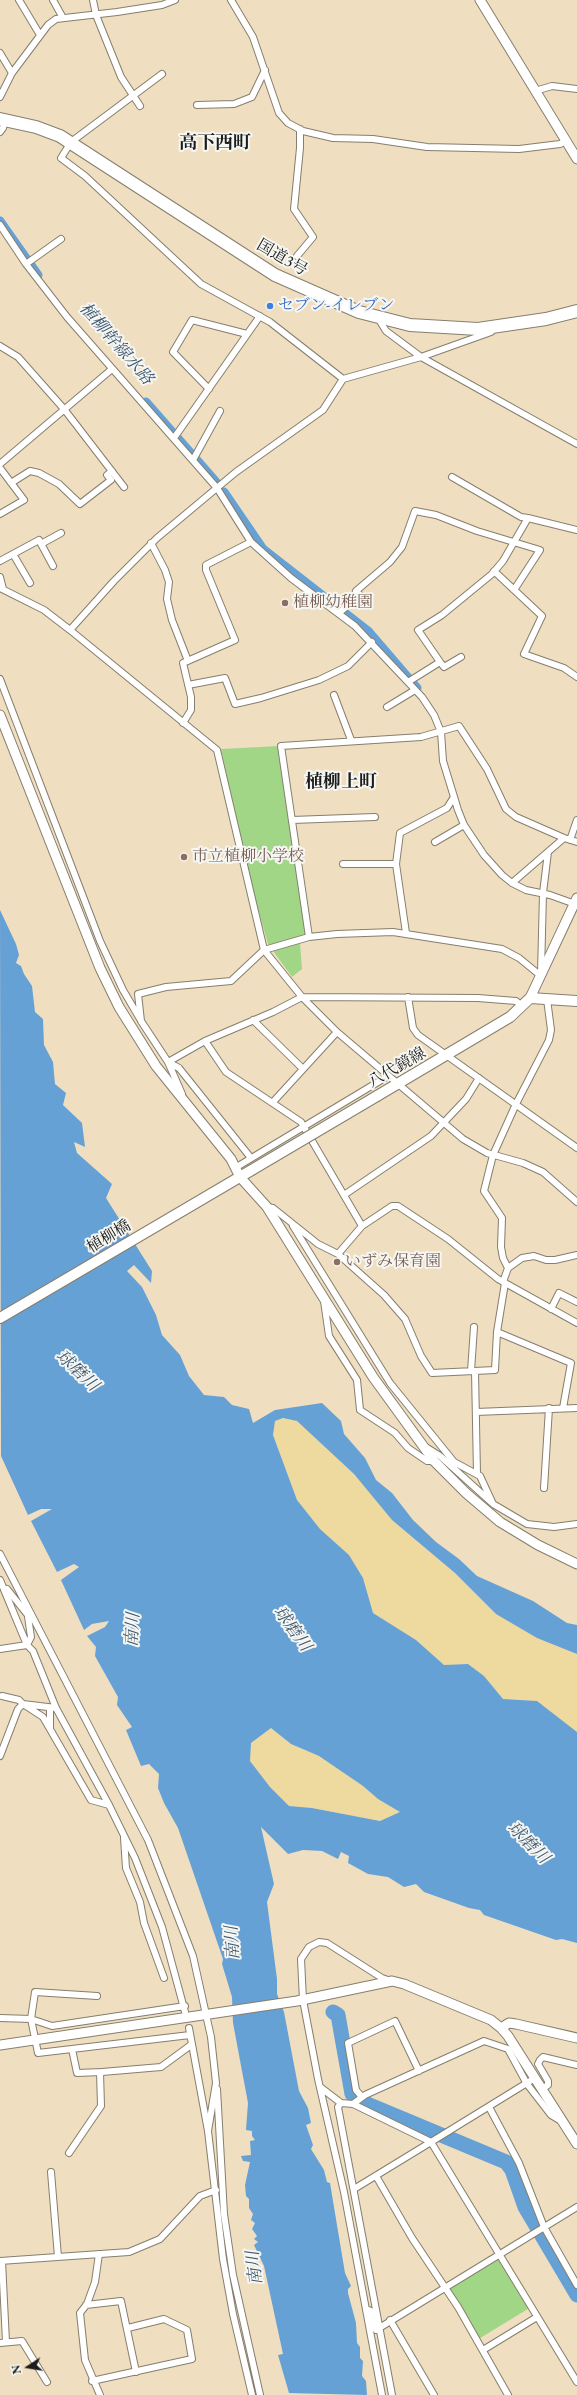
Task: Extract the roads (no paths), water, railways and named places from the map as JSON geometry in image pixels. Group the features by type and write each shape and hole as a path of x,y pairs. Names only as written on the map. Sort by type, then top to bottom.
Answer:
{"highway":[{"name":"国道3号","path":"3,119 36,127 71,142 275,275 339,305 410,325 453,328 501,327 546,319 577,311"}],"main road":[{"path":"530,998 577,1001"},
{"name":"八代鏡線","path":"236,1175 250,1171 398,1085 523,1007 530,998"},
{"name":"植柳橋","path":"0,1318 236,1175"}],"street":[{"path":"19,0 40,35"},
{"path":"53,0 63,18"},
{"path":"93,0 96,15 121,78 140,106"},
{"path":"0,97 12,73 48,25 63,18 96,15 175,0"},
{"path":"231,0 253,36 278,113 288,123 300,129 333,138 373,139 427,147 519,149 560,144 566,141"},
{"path":"480,0 577,159"},
{"path":"0,53 12,73"},
{"path":"197,105 234,104 252,97 265,70"},
{"path":"162,74 71,142 60,158 85,176 201,284 260,316 343,379"},
{"path":"535,91 552,86 577,89"},
{"path":"0,132 3,128 3,119"},
{"path":"297,256 313,238 294,209 300,148 300,129"},
{"path":"0,225 26,264 67,317 217,488 251,542 291,578 339,613 372,642 416,690 434,715 441,732 443,760 454,797 464,825 484,855 502,875 512,883 526,890 576,901 530,998"},
{"path":"26,264 61,239"},
{"path":"174,438 260,316"},
{"path":"377,316 386,331 421,357 577,444"},
{"path":"209,389 172,352 192,320 247,334"},
{"path":"70,630 151,543 187,511 323,410 343,379 421,357 501,327"},
{"path":"0,346 18,357 64,409 124,487"},
{"path":"0,464 112,369"},
{"path":"193,460 220,411"},
{"path":"0,468 24,500 0,514"},
{"path":"11,484 30,471 39,473 59,484 80,504 111,480 107,475 112,471"},
{"path":"452,477 521,517 577,530"},
{"path":"339,613 360,595 356,591 390,562 402,547 415,511 436,515 477,531 540,550 514,590"},
{"path":"461,657 444,667 418,630 442,615 494,571 528,518"},
{"path":"41,544 61,533"},
{"path":"0,561 39,540 53,566"},
{"path":"183,723 191,710 191,697 183,663 235,640 206,570 206,565 251,542"},
{"path":"151,543 165,570 168,582 167,599 172,620 188,661"},
{"path":"13,554 30,583"},
{"path":"494,571 542,616 524,654 564,668 577,677"},
{"path":"0,577 2,589 44,610 217,750 264,950 302,997 337,1032 463,1139 493,1155 523,1163 543,1172 577,1202"},
{"path":"188,685 225,678 235,704 261,698 319,680 348,666 372,642"},
{"path":"408,682 440,662"},
{"path":"0,679 100,941 123,990 168,1062 185,1102"},
{"path":"387,707 416,690"},
{"path":"334,695 351,740"},
{"path":"0,715 100,968 119,1007 156,1066 185,1102 236,1175 267,1207 373,1377 423,1446 493,1504 527,1524 554,1527 577,1524"},
{"path":"309,937 281,746 421,736 441,732 459,726 487,769 506,809 516,817 577,842"},
{"path":"406,933 396,864 400,833 447,808 454,797"},
{"path":"292,820 375,818"},
{"path":"512,883 548,852 567,839 577,820"},
{"path":"435,842 464,825"},
{"path":"541,976 543,893 548,852"},
{"path":"343,864 396,864"},
{"path":"141,1021 138,994 166,987 231,981 264,950 309,937 393,932 502,949 519,958 541,976"},
{"path":"168,1062 205,1041 302,997 408,997 516,1001 523,1007"},
{"path":"408,997 414,1032 577,1148"},
{"path":"508,1268 503,1258 501,1247 502,1218 484,1191 493,1155 516,1104 549,1040 550,1017 547,999"},
{"path":"253,1020 302,1068"},
{"path":"273,1102 302,1068 337,1032"},
{"path":"205,1041 226,1072 301,1122 362,1226"},
{"path":"168,1062 179,1068 251,1158"},
{"path":"236,1175 251,1158 388,1076"},
{"path":"344,1195 431,1136 466,1099 479,1078"},
{"path":"338,1254 362,1226 392,1206 398,1206 448,1238 504,1282 577,1323"},
{"path":"267,1207 273,1208 293,1226 318,1244 338,1254 384,1295 405,1319 421,1356 432,1373 495,1370 497,1332 504,1282 508,1268 522,1258 530,1256 550,1260 577,1255"},
{"path":"293,1226 390,1383 454,1462"},
{"path":"551,1309 559,1293 577,1302"},
{"path":"324,1297 329,1336 357,1380 360,1410 395,1433 408,1448 427,1461 437,1458 454,1462 480,1476 493,1504"},
{"path":"474,1327 473,1371 476,1412 477,1474"},
{"path":"497,1332 571,1363 563,1408"},
{"path":"544,1488 549,1408"},
{"path":"476,1412 577,1408"},
{"path":"437,1458 466,1493 500,1522 538,1545 577,1564"},
{"path":"0,1554 148,1840 193,1956 208,2015 220,2108 224,2214 234,2282 260,2395"},
{"path":"1,1581 27,1614"},
{"path":"0,2018 31,2019 52,2026 185,2009 162,1927 123,1834 109,1805 53,1708 33,1651 27,1645 1,1581"},
{"path":"27,1606 31,1637 27,1645"},
{"path":"0,1649 27,1645"},
{"path":"2,1696 19,1700 43,1717 91,1800 109,1805"},
{"path":"23,1704 53,1708"},
{"path":"0,1756 18,1709 23,1704"},
{"path":"50,1730 53,1708"},
{"path":"123,1834 126,1868 140,1902 144,1923 164,1978"},
{"path":"382,2395 344,2192 300,2000 301,1959 310,1947 319,1942 327,1943 382,1978 404,1984 491,2020 508,2036 577,2144"},
{"path":"0,2045 300,2000 392,1981"},
{"path":"97,1996 35,1992 31,2019 38,2053 190,2035"},
{"path":"364,2096 356,2090 348,2043 395,2021 419,2072"},
{"path":"500,2028 509,2023 577,2038"},
{"path":"188,2028 190,2045 208,2131 222,2250 229,2291 252,2395"},
{"path":"355,2103 364,2096 484,2041 508,2049 527,2084 551,2115 564,2124"},
{"path":"72,2049 76,2073 161,2067 190,2045"},
{"path":"542,2089 548,2085 548,2081 538,2064 543,2057 577,2065"},
{"path":"69,2153 101,2106 100,2072"},
{"path":"354,2189 535,2078"},
{"path":"208,2131 216,2083"},
{"path":"320,2087 341,2103 355,2103 433,2140 498,2254 577,2382"},
{"path":"341,2103 338,2107 392,2395"},
{"path":"489,2107 519,2163 541,2229 577,2284"},
{"path":"52,2172 58,2257"},
{"path":"376,2176 412,2238 483,2350 508,2395"},
{"path":"47,2382 22,2342 3,2343 1,2261 129,2252 160,2239 200,2196 216,2190"},
{"path":"366,2309 371,2310 376,2330 390,2320 577,2207"},
{"path":"99,2254 95,2282 86,2305 80,2313 86,2360 92,2381 100,2395"},
{"path":"86,2305 121,2301 128,2328 136,2372"},
{"path":"483,2350 537,2316"},
{"path":"92,2381 192,2359 187,2330 164,2320 128,2328"},
{"path":"390,2320 434,2395"}],"water":[{"path":"0,910 16,944 19,955 16,963 21,966 24,974 32,986 35,1012 43,1019 44,1045 53,1062 55,1084 66,1093 63,1105 82,1123 85,1147 74,1142 77,1153 112,1184 106,1198 152,1271 151,1283 134,1265 127,1271 142,1287 156,1315 162,1335 180,1355 189,1376 204,1395 224,1397 232,1405 249,1409 253,1423 275,1410 322,1403 341,1421 344,1434 365,1458 376,1480 392,1493 413,1520 436,1542 459,1559 477,1576 533,1601 567,1623 577,1625 577,1654 537,1638 496,1614 455,1573 392,1520 354,1474 297,1421 283,1418 275,1421 273,1435 297,1500 320,1529 349,1555 363,1578 373,1613 416,1640 444,1665 468,1664 484,1676 503,1699 537,1701 577,1732 577,1943 562,1939 556,1940 484,1915 480,1910 469,1908 424,1892 416,1884 404,1887 388,1877 368,1874 348,1863 349,1856 341,1852 338,1859 322,1851 303,1850 288,1854 261,1827 274,1884 267,1902 277,1979 277,1994 284,2012 299,2091 308,2108 311,2123 306,2125 313,2145 311,2149 324,2170 327,2182 330,2183 345,2273 351,2286 348,2289 348,2293 356,2323 357,2343 360,2347 360,2358 363,2361 362,2376 366,2381 367,2395 289,2393 278,2355 283,2354 264,2266 254,2245 258,2242 254,2239 257,2236 252,2229 255,2223 251,2220 253,2214 249,2208 249,2199 246,2196 245,2185 250,2162 243,2161 241,2156 251,2155 250,2141 255,2140 252,2136 252,2131 246,2130 248,2103 233,2023 232,1997 222,1964 223,1959 178,1828 164,1803 158,1788 159,1774 149,1764 141,1766 126,1730 132,1727 117,1705 118,1697 95,1656 96,1647 87,1636 105,1627 109,1621 92,1624 84,1630 61,1580 79,1567 74,1564 57,1572 31,1521 52,1509 41,1509 28,1515 1,1456","holes":["271,1728 291,1744 319,1756 363,1786 378,1799 400,1812 380,1821 312,1808 289,1806 270,1787 250,1761 251,1743"]}],"waterway":[{"name":"植柳幹線水路","path":"0,221 38,275"},
{"name":"植柳幹線水路","path":"146,402 216,482"},
{"name":"植柳幹線水路","path":"224,492 263,549 368,631 417,688"},
{"path":"333,2012 338,2015 352,2094 367,2104 506,2162 512,2170 525,2207 577,2295"}],"place":[{"name":"セブン-イレブン","path":"270,306"},
{"name":"植柳幼稚園","path":"285,603"},
{"name":"市立植柳小学校","path":"184,857"},
{"name":"いずみ保育園","path":"337,1262"}],"district":[{"name":"高下西町","path":"215,143"},
{"name":"植柳上町","path":"341,782"}],"water label":[{"name":"球磨川","path":"77,1371"},
{"name":"球磨川","path":"292,1629"},
{"name":"南川","path":"133,1630"},
{"name":"球磨川","path":"528,1843"},
{"name":"南川","path":"233,1943"},
{"name":"南川","path":"255,2268"}]}
